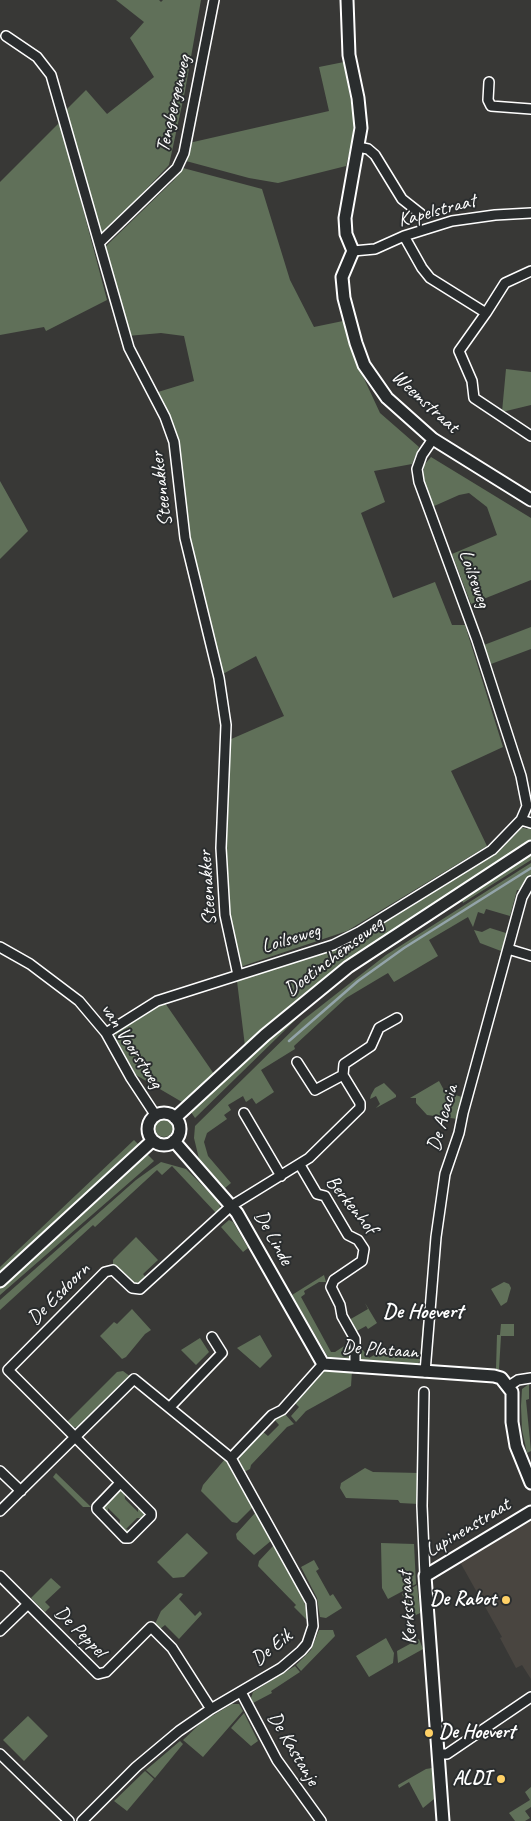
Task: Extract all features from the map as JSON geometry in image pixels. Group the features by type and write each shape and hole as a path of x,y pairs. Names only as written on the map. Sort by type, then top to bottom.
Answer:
{"street":[{"name":"Tengbergenweg","path":"99,243 177,168 184,153 214,0"},
{"path":"347,0 349,56 358,98 361,128 345,218 346,234 353,251"},
{"name":"Steenakker","path":"6,36 37,57 51,76 129,348 165,416 174,442 185,538 219,678 226,725 221,848 225,915 238,974"},
{"path":"489,82 488,100 491,106 531,109"},
{"path":"358,148 368,149 375,155 402,199 420,214"},
{"name":"Kapelstraat","path":"353,251 375,249 404,236 452,221 495,215 531,213"},
{"path":"404,236 422,268 430,278 486,313"},
{"name":"Weemstraat","path":"353,251 342,277 343,291 356,343 364,365 387,398 433,439 531,500"},
{"path":"531,271 505,283 459,352 472,381 474,398 531,436"},
{"name":"Loilseweg","path":"106,1033 157,1001 333,945 359,932 492,850 521,820 527,806 521,776 477,640 420,482 417,469 422,455 433,439"},
{"path":"521,820 531,823"},
{"name":"Doetinchemseweg","path":"175,1118 265,1035 348,967 531,847"},
{"name":"De Acacia","path":"425,1372 442,1191 523,893 531,881"},
{"name":"van Voorstweg","path":"0,947 30,964 80,1002 106,1033 131,1078 156,1116"},
{"path":"508,949 531,956"},
{"path":"297,1062 315,1090 343,1075 344,1064 371,1046 379,1028 397,1018"},
{"name":"Berkenhof","path":"231,1206 300,1165 360,1108 360,1103 343,1075"},
{"path":"244,1113 281,1176"},
{"path":"169,1114 175,1118 179,1130 174,1141 167,1145 159,1145 152,1141 148,1127 156,1116 169,1114"},
{"path":"0,1280 152,1141"},
{"name":"De Linde","path":"174,1141 231,1206 324,1364"},
{"name":"Berkenhof","path":"300,1165 317,1194 325,1196 348,1235 358,1240 364,1249 362,1261 334,1280 331,1287 340,1305 342,1316 355,1339 355,1366"},
{"name":"De Esdoorn","path":"76,1437 8,1370 105,1272 113,1270 132,1288 140,1289 231,1206"},
{"path":"170,1407 222,1354 212,1337"},
{"name":"De Plataan","path":"231,1458 272,1415 282,1410 324,1364 494,1376 509,1386"},
{"name":"De Eik","path":"76,1437 134,1378 231,1458 307,1593 313,1614 311,1636 301,1652 281,1668 211,1709 179,1731 145,1758 82,1821"},
{"path":"531,1378 518,1380 509,1386 513,1396 512,1422 516,1446 531,1482"},
{"name":"Kerkstraat","path":"424,1392 422,1506 425,1576 444,1821"},
{"path":"0,1511 76,1437 120,1484 152,1513 152,1516 129,1538 125,1538 97,1509 97,1506 120,1484"},
{"path":"0,1471 20,1491"},
{"name":"Lupinenstraat","path":"425,1576 531,1512"},
{"name":"De Peppel","path":"0,1576 95,1673 100,1675 151,1627 172,1648 211,1709"},
{"path":"0,1631 28,1604"},
{"name":"De Kastanje","path":"241,1692 277,1760 320,1821"},
{"path":"438,1754 447,1754 529,1701"},
{"path":"0,1754 69,1821"}],"shaded area":[{"name":"De Rabot","path":"531,1519 531,1679 522,1665 516,1668 500,1638 502,1637 460,1562"}],"green space":[{"path":"116,0 159,0 161,2 163,0 201,0 185,91 169,165 100,238 65,111 86,90 107,114 154,77 130,38 144,22"},
{"path":"344,62 354,120 353,138 346,166 278,183 249,178 186,161 189,143 329,111 319,67"},
{"path":"60,122 107,300 46,331 44,327 0,335 0,182"},
{"path":"183,168 262,189 290,280 314,327 343,321 354,357 380,413 419,447 412,464 374,471 385,502 361,513 393,598 435,582 452,625 465,625 503,747 451,771 487,846 347,931 240,967 229,916 226,876 229,740 284,716 256,656 221,675 199,589 185,514 176,440 158,392 194,381 184,336 161,333 127,336 103,249 174,180"},
{"path":"506,369 531,372 531,405 502,412"},
{"path":"431,457 531,518 531,580 471,604 452,554 497,535 487,507 469,493 459,495 432,507 423,476 424,465"},
{"path":"0,481 28,531 0,559"},
{"path":"531,627 531,649 491,664 484,645"},
{"path":"521,827 527,829 531,827 531,843 352,957 301,996 245,1046 237,981 347,942 368,932 476,862"},
{"path":"531,854 531,860 463,903 461,897"},
{"path":"531,863 531,876 520,890 517,890 510,916 486,909 484,914 478,912 473,927 468,917 429,940 438,956 394,982 388,973 346,998 294,1046 295,1049 261,1070 274,1092 256,1104 252,1098 246,1102 243,1096 228,1105 231,1110 224,1115 227,1119 207,1133 204,1142 208,1156 231,1183 225,1188 202,1162 200,1163 194,1138 195,1126 303,1020 386,955"},
{"path":"490,928 506,933 501,963 498,963 501,951 480,943 474,930 482,932"},
{"path":"325,991 195,1118 191,1112 204,1099 273,1033"},
{"path":"165,1003 214,1074 182,1102 136,1075 115,1037 116,1033 152,1007"},
{"path":"439,1081 445,1092 462,1097 458,1119 427,1115 416,1103 416,1098 410,1098"},
{"path":"384,1083 396,1097 376,1108 380,1104 376,1096 370,1099 371,1095 375,1088"},
{"path":"164,1119 170,1122 173,1128 170,1134 164,1137 158,1134 155,1128 158,1122"},
{"path":"134,1140 138,1144 0,1275 0,1267"},
{"path":"146,1153 154,1161 0,1295 0,1287"},
{"path":"161,1162 186,1169 219,1202 220,1208 216,1213 172,1166 162,1175 157,1170 95,1227 93,1225 0,1310 0,1300 136,1180"},
{"path":"229,1220 233,1222 248,1248 243,1252 221,1227"},
{"path":"136,1237 158,1260 143,1274 147,1279 138,1285 131,1282 113,1264 113,1260"},
{"path":"324,1275 326,1282 319,1282 304,1291 305,1294 301,1297 331,1352 335,1352 352,1341 349,1358 328,1357 292,1295"},
{"path":"504,1282 509,1284 511,1288 507,1302 501,1306 491,1289"},
{"path":"365,1303 377,1323 368,1329 366,1326 355,1332 349,1320 368,1309"},
{"path":"132,1309 151,1330 122,1359 100,1336 114,1322 117,1324"},
{"path":"423,1322 426,1324 423,1356 417,1365 361,1360 359,1345 369,1358 388,1347 394,1357 420,1359"},
{"path":"501,1324 514,1324 514,1336 501,1336 499,1369 496,1369 497,1335 500,1335"},
{"path":"260,1335 272,1356 260,1368 237,1348"},
{"path":"200,1338 209,1352 196,1365 181,1350"},
{"path":"327,1369 352,1371 351,1386 306,1411 296,1422 291,1416 299,1407 294,1402"},
{"path":"123,1371 131,1377 82,1425 73,1428 66,1423 117,1372"},
{"path":"529,1384 529,1399 526,1400 531,1451 527,1453 522,1430 521,1406 522,1389"},
{"path":"284,1413 294,1424 287,1427 251,1465 250,1469 244,1472 239,1461 240,1456 262,1431 268,1436 279,1425 274,1419"},
{"path":"225,1459 253,1507 237,1523 232,1522 201,1491 203,1485"},
{"path":"365,1468 373,1472 420,1473 419,1504 400,1503 398,1500 346,1498 340,1488 341,1483"},
{"path":"56,1473 91,1507 83,1507 53,1477"},
{"path":"122,1487 125,1499 138,1512 138,1504 147,1514 146,1518 137,1518 126,1529 132,1531 126,1534 119,1529 120,1520 108,1508 107,1517 101,1508"},
{"path":"256,1512 272,1540 254,1555 237,1539 236,1534"},
{"path":"187,1533 208,1553 184,1577 173,1578 157,1562"},
{"path":"381,1543 414,1544 416,1584 388,1599 382,1588"},
{"path":"274,1545 302,1594 309,1619 306,1619 294,1607 296,1605 258,1566 259,1561"},
{"path":"314,1560 319,1569 316,1571 330,1596 333,1594 342,1608 326,1618 320,1617 317,1598 301,1567"},
{"path":"51,1578 61,1587 45,1602 50,1607 45,1612 31,1598"},
{"path":"417,1585 420,1613 414,1616 402,1594"},
{"path":"180,1593 183,1594 179,1599 195,1616 200,1611 202,1614 179,1639 165,1625 160,1629 155,1624 161,1611"},
{"path":"319,1630 333,1630 335,1636 301,1671 296,1665 311,1650"},
{"path":"386,1638 394,1653 393,1663 369,1677 356,1656"},
{"path":"419,1639 423,1649 398,1663 397,1651"},
{"path":"295,1666 300,1672 271,1691 272,1693 253,1703 251,1698 253,1692"},
{"path":"232,1704 239,1704 243,1711 203,1757 183,1740 202,1722"},
{"path":"244,1713 258,1741 251,1746 231,1728"},
{"path":"28,1716 48,1736 24,1761 3,1740"},
{"path":"180,1741 183,1744 155,1778 146,1770"},
{"path":"432,1768 434,1799 423,1808 409,1782 399,1788 398,1785 426,1769"},
{"path":"145,1771 154,1779 127,1811 114,1801"},
{"path":"531,1787 531,1807 525,1811 530,1818 525,1821 515,1821 509,1813 530,1800 525,1792"}],"waterway":[{"path":"289,1041 358,981 404,948 531,868"}],"place":[{"name":"De Rabot","path":"506,1600"},
{"name":"De Hoevert","path":"429,1733"},
{"name":"ALDI","path":"501,1779"}],"district":[{"name":"De Hoevert","path":"423,1312"}]}
